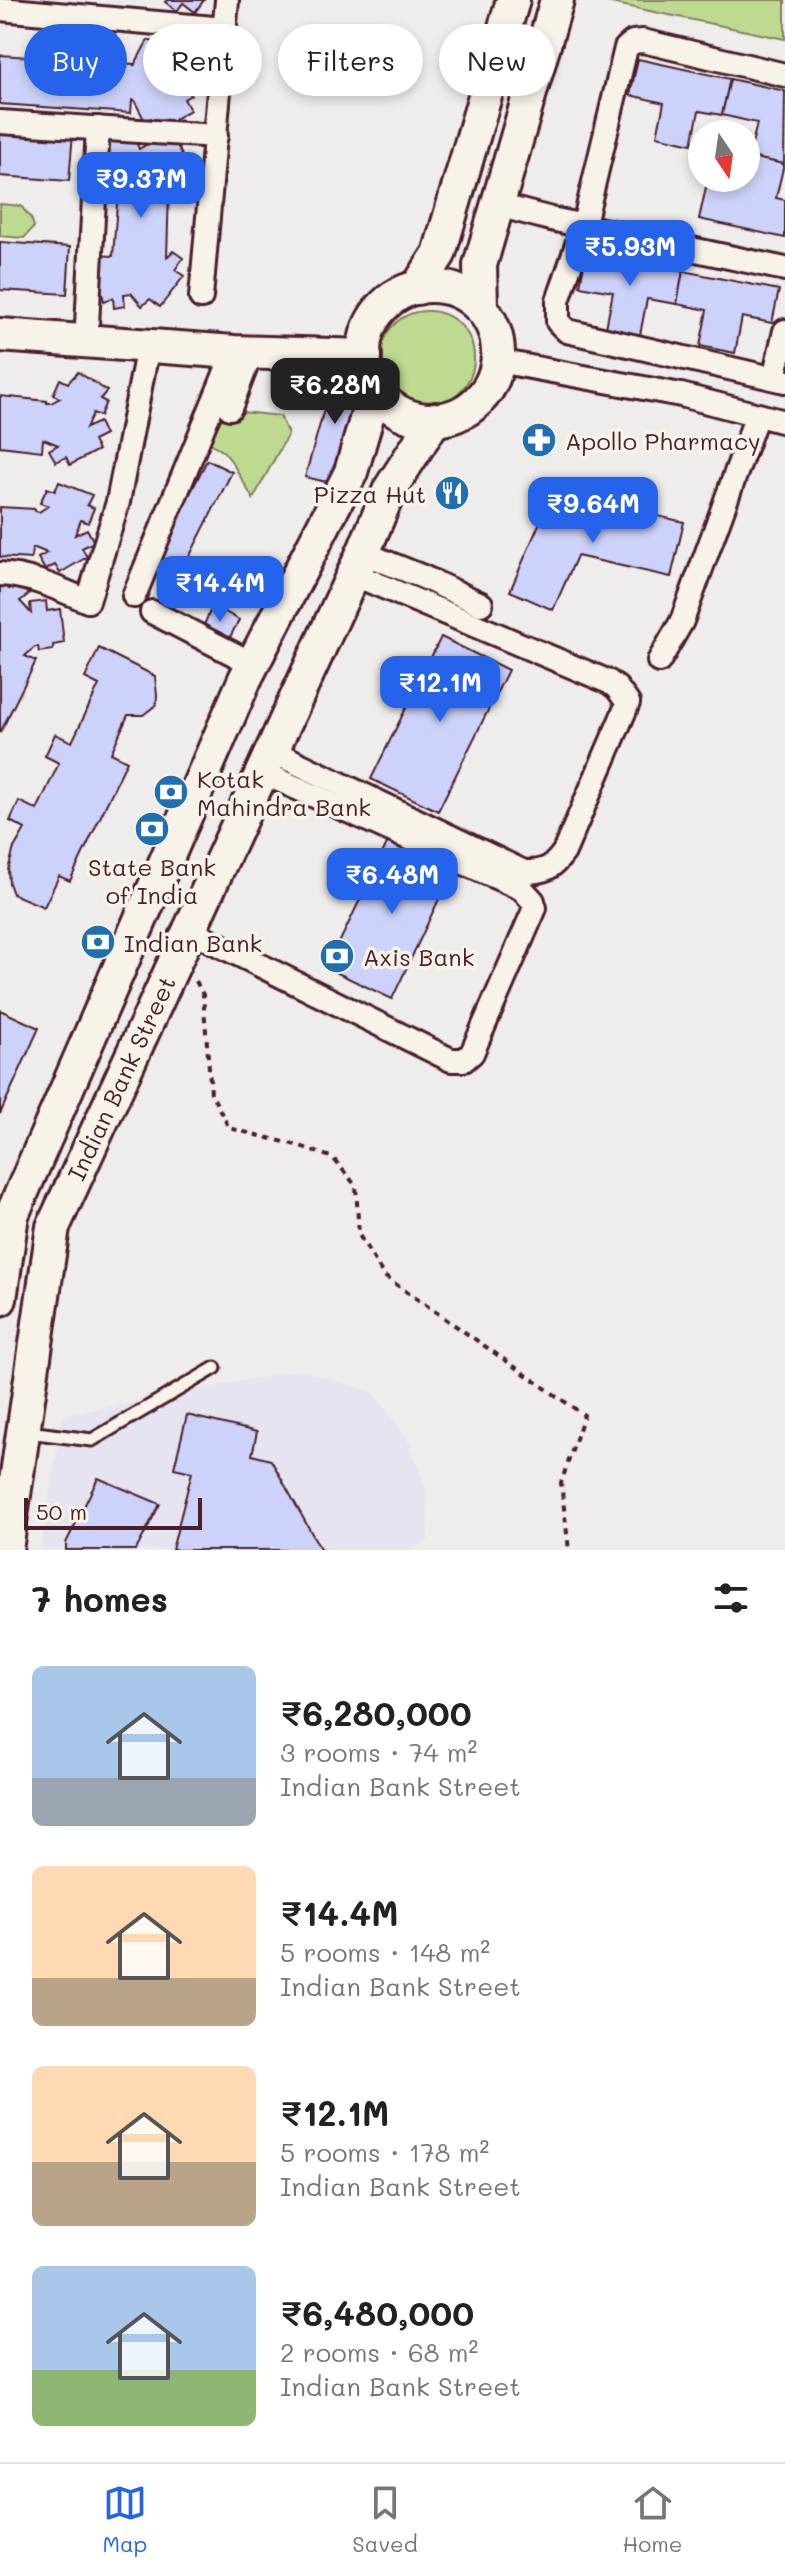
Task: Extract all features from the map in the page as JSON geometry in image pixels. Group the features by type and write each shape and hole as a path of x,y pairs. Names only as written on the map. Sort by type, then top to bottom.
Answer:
{"street":[{"path":"225,24 227,0"},
{"path":"417,288 439,254 513,0"},
{"path":"481,307 480,265 557,0"},
{"path":"0,9 103,9 194,24"},
{"path":"785,75 643,41 633,42 626,48 584,224 558,301 558,322 567,331 780,380 785,331"},
{"path":"201,297 219,96"},
{"path":"0,122 216,136"},
{"path":"86,342 98,128"},
{"path":"498,205 785,269"},
{"path":"440,287 462,293 481,307 497,338 498,361 491,383 477,401 457,414 435,419 423,419 391,406 375,389 366,368 367,333 378,312 395,297 417,288 440,287"},
{"path":"0,335 243,352 365,356"},
{"path":"0,574 40,581 88,601 118,502 148,346"},
{"path":"230,408 243,352"},
{"path":"134,596 243,352"},
{"path":"498,361 681,395 785,422"},
{"name":"Indian Bank Street","path":"0,1299 6,1214 253,664 351,472 375,389"},
{"path":"659,661 682,621 757,415"},
{"name":"Indian Bank Street","path":"6,1550 53,1227 390,489 435,419"},
{"path":"358,564 423,577 481,604"},
{"path":"266,762 524,872 547,870 564,852 628,703 623,694 609,682 358,564"},
{"path":"152,612 253,664"},
{"path":"184,940 451,1060 464,1060 472,1053 535,908 533,901 522,889 266,762"},
{"path":"6,1214 53,1227"}],"lane":[{"path":"23,1431 92,1440 215,1368"}],"path":[{"path":"184,940 203,995 211,1093 229,1128 333,1158 356,1186 359,1235 384,1276 584,1415 561,1483 569,1550"}],"shaded area":[{"path":"300,1370 373,1392 408,1440 426,1489 428,1540 409,1550 40,1550 63,1416"}],"green space":[{"path":"601,0 785,0 785,39 601,1"},
{"path":"0,204 21,206 31,218 34,227 24,238 0,236"},
{"path":"427,311 445,315 460,325 470,340 474,358 470,376 460,391 445,401 427,405 409,401 394,391 384,376 380,358 384,340 394,325 409,315"},
{"path":"225,413 280,416 288,434 253,499 232,462 209,442"}],"building":[{"path":"204,0 195,12 183,3 177,11 165,2"},
{"path":"143,49 143,96 189,96 184,99 190,110 157,129 151,118 145,121 134,100 131,113 0,104 0,55 24,57 24,96 127,96 127,64 134,66"},
{"path":"638,59 730,79 722,115 699,111 697,120 688,120 688,143 657,136 664,103 630,95"},
{"path":"730,79 785,91 784,164 760,159 760,120 722,115"},
{"path":"0,127 73,133 69,181 0,176"},
{"path":"111,136 135,139 139,149 156,139 174,137 188,170 181,175 184,183 169,191 167,257 173,251 183,258 175,270 184,276 160,307 150,299 142,306 131,293 124,294 125,306 114,308 113,298 104,301 95,268 96,255 113,256 118,191 100,184 97,170"},
{"path":"760,159 784,164 776,198 785,200 785,238 699,219 705,192 760,192"},
{"path":"0,242 70,247 67,294 0,290"},
{"path":"586,253 683,271 677,304 647,299 640,335 606,328 613,292 580,286"},
{"path":"683,271 779,290 772,323 742,317 735,353 700,346 707,310 677,304"},
{"path":"352,368 365,388 331,483 305,477 331,385"},
{"path":"78,372 107,391 100,399 106,402 100,416 93,413 86,428 99,422 105,435 93,441 98,450 70,465 66,457 56,462 49,450 58,445 43,439 42,451 0,446 0,396 51,403 60,398 53,395 60,379 68,383"},
{"path":"207,460 232,472 172,591 160,586 163,579 150,573"},
{"path":"59,482 92,495 87,505 94,508 88,523 81,520 75,535 87,529 94,542 82,548 87,557 60,573 55,565 45,570 38,558 47,553 35,548 32,548 31,559 0,557 0,507 35,509 39,512 48,506 40,503 47,488 55,491"},
{"path":"553,492 684,522 671,577 577,556 553,610 510,591"},
{"path":"2,581 9,589 17,581 29,594 20,601 31,613 30,603 46,601 47,611 60,609 64,643 53,645 53,650 39,652 35,647 25,656 36,661 0,733 0,583"},
{"path":"213,605 239,620 228,641 202,629"},
{"path":"441,637 508,670 438,811 371,779"},
{"path":"99,648 155,676 156,705 143,715 128,715 111,753 127,761 70,881 59,876 44,907 13,894 8,870 14,848 25,829 10,821 19,801 37,810 59,763 45,756 55,734 72,742 99,685 85,678"},
{"path":"392,833 456,863 392,999 327,968"},
{"path":"0,1010 39,1028 0,1114"},
{"path":"187,1415 257,1432 252,1455 271,1460 321,1550 172,1550 192,1472 174,1468"},
{"path":"98,1478 160,1504 136,1550 66,1550 66,1543"}],"place":[{"name":"Apollo Pharmacy","path":"539,440"},
{"name":"Pizza Hut","path":"452,493"},
{"name":"Kotak Mahindra Bank","path":"171,792"},
{"name":"State Bank of India","path":"152,829"},
{"name":"Indian Bank","path":"98,942"},
{"name":"Axis Bank","path":"337,956"}]}
